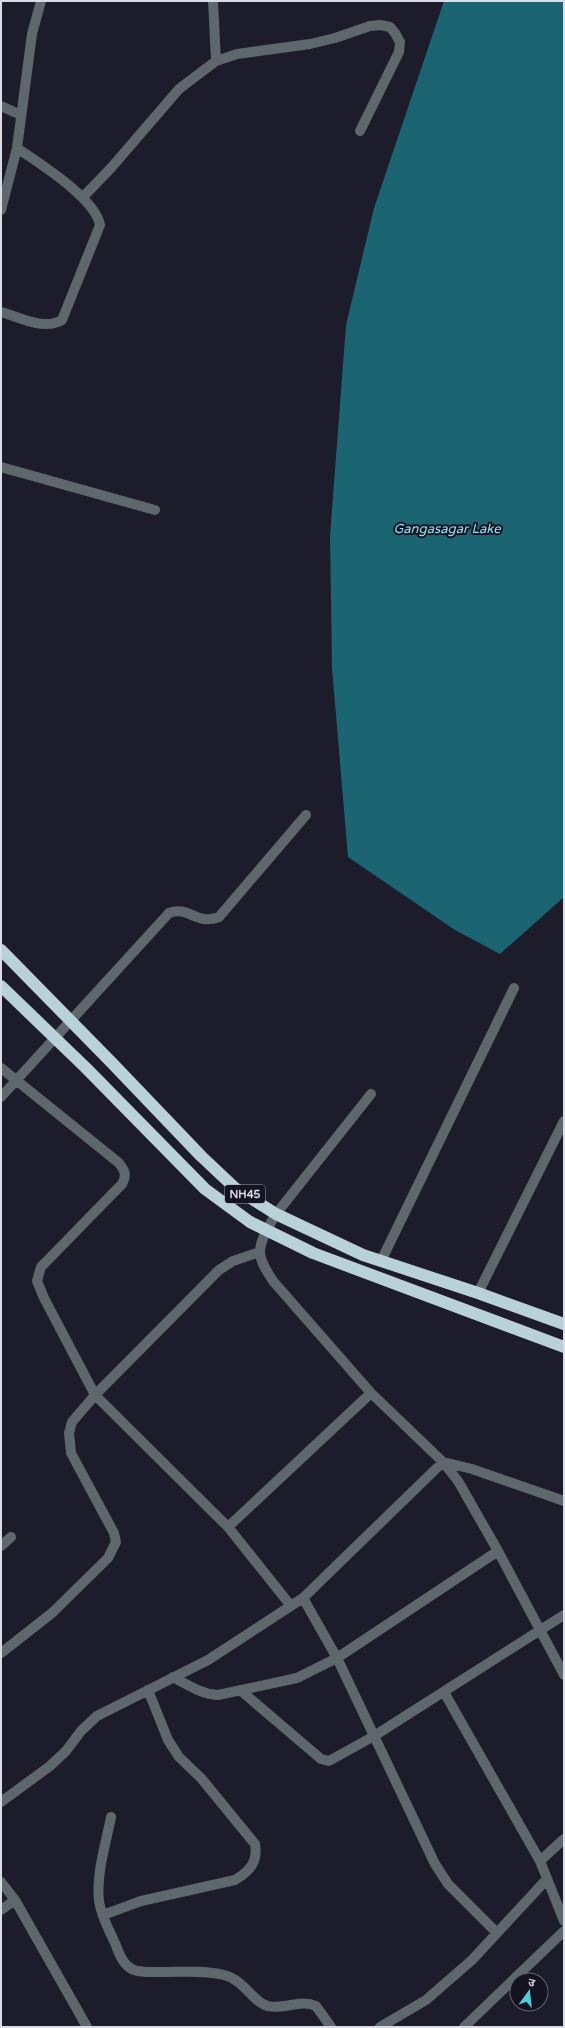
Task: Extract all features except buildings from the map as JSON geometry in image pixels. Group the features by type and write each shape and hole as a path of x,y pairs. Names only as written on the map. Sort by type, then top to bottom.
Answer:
{"highway":[{"name":"NH45","path":"1,950 70,1022 112,1063 200,1156 236,1188 276,1214 319,1235 380,1261 478,1293 564,1324"},
{"name":"NH45","path":"1,986 205,1190 234,1212 266,1230 313,1253 564,1347"}],"street":[{"path":"213,1 216,61"},
{"path":"1,210 17,148 32,34 40,2"},
{"path":"82,197 111,168 179,89 216,61 237,54 310,44 335,38 370,26 380,25 390,28 395,33 400,42 399,52 360,131"},
{"path":"1,106 21,115"},
{"path":"1,312 44,325 54,325 62,320 100,225 99,218 82,197 17,148"},
{"path":"1,467 155,510"},
{"path":"1,1097 168,913 176,910 210,920 219,917 306,815"},
{"path":"380,1261 514,988"},
{"path":"1,1068 120,1163 126,1171 126,1178 122,1184 41,1267 38,1274 37,1281 44,1298 94,1395 228,1527 291,1606"},
{"path":"371,1094 276,1214 266,1230 260,1252 264,1264 273,1281 371,1393 443,1462 458,1481 498,1551 564,1675"},
{"path":"478,1293 564,1121"},
{"path":"1,1653 52,1613 108,1558 116,1542 114,1533 71,1453 69,1442 72,1422 94,1395 219,1270 233,1262 260,1252"},
{"path":"228,1527 371,1393"},
{"path":"443,1462 472,1469 564,1502"},
{"path":"1,1802 50,1766 66,1751 81,1730 98,1716 208,1660 303,1598 443,1462"},
{"path":"1,1546 11,1537"},
{"path":"173,1678 207,1694 218,1695 297,1678 337,1658 498,1551"},
{"path":"303,1598 337,1658 435,1864 448,1884 497,1933"},
{"path":"240,1690 321,1759 329,1761 374,1736 564,1616"},
{"path":"103,1915 141,1901 235,1880 246,1873 257,1854 255,1844 201,1778 179,1757 168,1740 148,1690"},
{"path":"444,1692 540,1861 564,1921"},
{"path":"111,1817 98,1886 99,1901 103,1915 121,1957 126,1964 134,1970 145,1972 198,1972 231,1977 240,1982 266,2006 276,2007 302,2003 316,2006 331,2027"},
{"path":"540,1861 564,1839"},
{"path":"380,2027 426,2000 472,1960 547,1879"},
{"path":"1,1882 15,1900 87,2027"},
{"path":"1,1910 15,1900"},
{"path":"464,2027 564,1931"}],"water":[{"name":"Gangasagar Lake","path":"444,1 564,1 564,897 500,954 455,930 348,857 332,668 330,536 346,325 374,208"}]}
